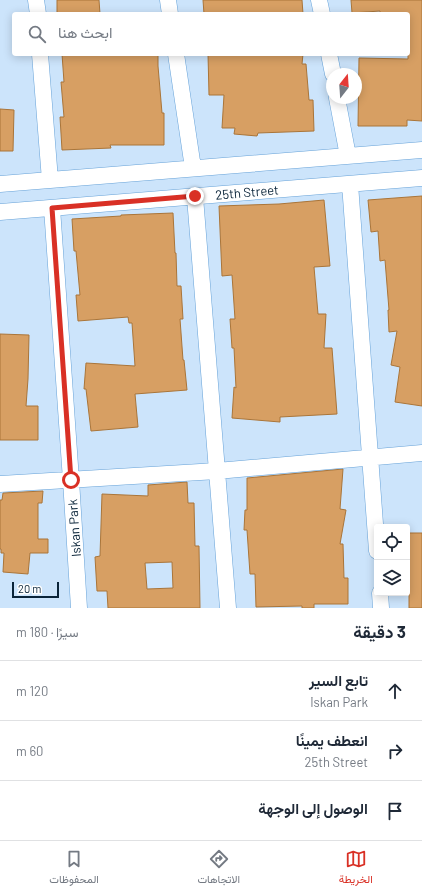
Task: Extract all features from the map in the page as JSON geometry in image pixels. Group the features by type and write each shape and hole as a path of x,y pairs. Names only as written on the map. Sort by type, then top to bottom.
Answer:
{"street":[{"path":"36,0 38,12"},
{"path":"168,0 170,12"},
{"path":"319,0 322,12"},
{"path":"40,56 50,180"},
{"path":"176,56 193,168"},
{"path":"329,56 332,68"},
{"path":"338,104 348,156"},
{"path":"0,184 422,150"},
{"name":"25th Street","path":"0,212 422,178"},
{"path":"350,184 375,524"},
{"path":"195,196 228,608"},
{"name":"Iskan Park","path":"52,208 79,608"},
{"path":"0,484 217,471 422,453"},
{"path":"380,596 381,608"}],"building":[{"path":"57,0 99,0 100,12 57,12"},
{"path":"203,0 302,0 303,12 204,12"},
{"path":"351,0 422,0 422,121 407,120 407,126 358,126 358,104 362,104 362,68 359,68 359,58 408,59 408,56 410,56 410,12 352,12"},
{"path":"62,56 158,56 162,113 164,113 164,145 110,145 111,148 62,150 60,117 64,117 61,82 64,82"},
{"path":"208,56 303,56 302,64 306,64 309,100 313,100 314,131 258,133 257,136 234,134 235,128 222,128 224,95 209,95"},
{"path":"0,109 14,110 13,151 0,151"},
{"path":"422,196 422,406 395,402 400,367 391,365 397,331 389,332 389,310 385,260 380,261 378,231 371,232 368,200"},
{"path":"324,200 330,266 314,267 318,314 326,314 324,348 332,348 337,414 280,417 280,422 232,418 234,387 236,388 234,348 232,348 230,319 235,319 232,275 222,276 219,206 279,204"},
{"path":"173,213 177,286 181,286 183,319 180,319 187,390 135,394 138,427 91,431 86,389 84,389 86,363 135,366 132,323 129,323 128,317 78,321 76,295 80,295 76,251 74,251 72,219"},
{"path":"0,334 29,335 26,406 38,406 38,440 0,440"},
{"path":"343,469 340,509 346,510 340,544 343,544 344,578 348,578 348,604 314,604 314,608 302,608 302,606 256,607 255,574 250,574 247,530 244,530 245,510 247,510 247,478"},
{"path":"187,482 188,503 194,503 195,546 199,546 200,608 108,608 107,591 97,591 95,557 100,556 102,494 148,496 148,485","holes":["172,562 173,588 147,589 145,563"]},
{"path":"43,491 42,503 38,503 38,539 48,539 48,553 30,553 28,574 3,572 4,553 1,553 0,549 0,500 2,500 3,493"},
{"path":"410,533 422,533 422,608 409,608"}],"route":[{"path":"71,480 52,208 195,196"}]}
